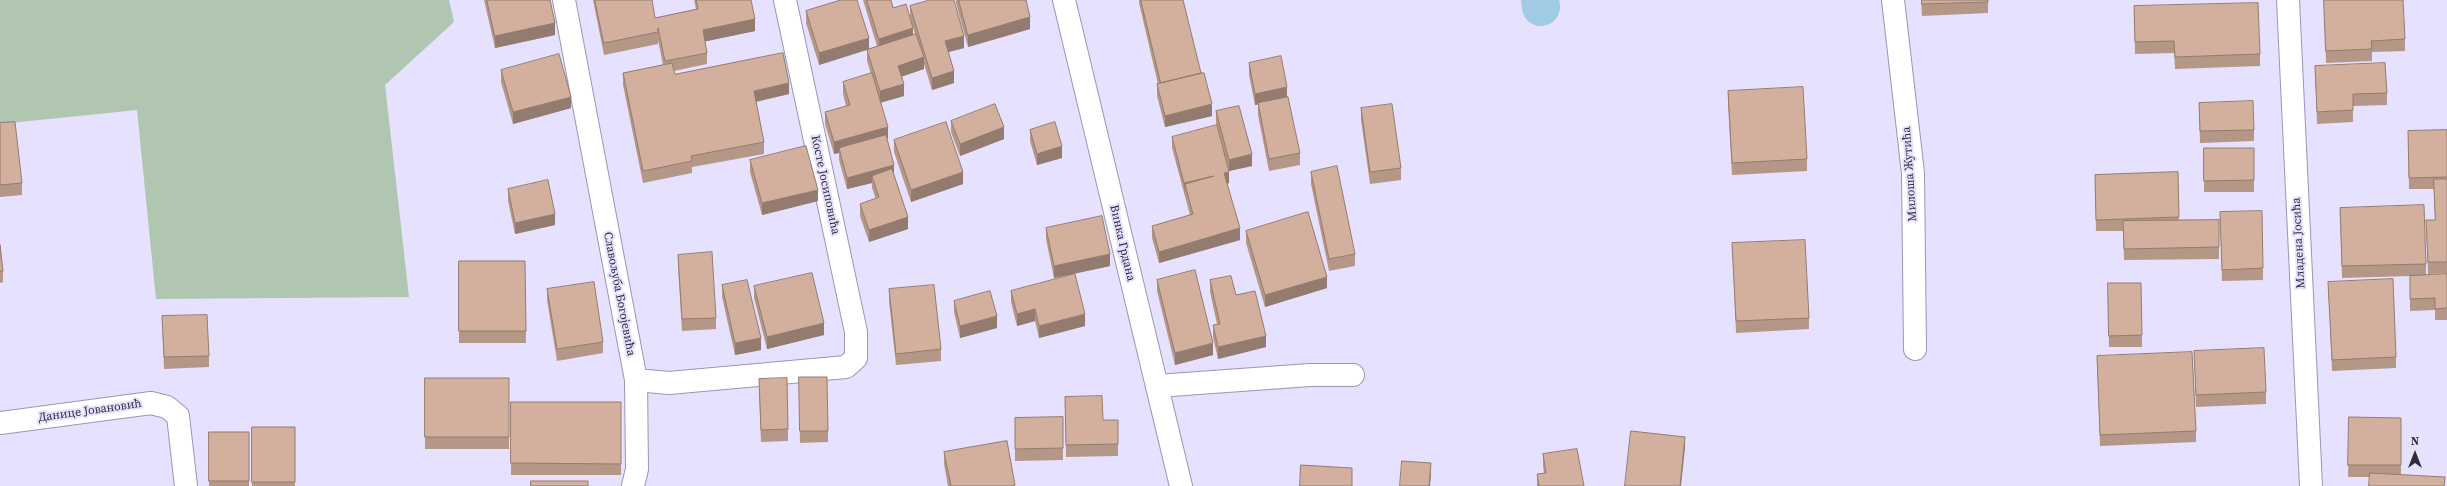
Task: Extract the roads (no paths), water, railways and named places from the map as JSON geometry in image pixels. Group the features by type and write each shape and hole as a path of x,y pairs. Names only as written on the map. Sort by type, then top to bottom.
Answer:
{"street":[{"name":"Славољуба Богојевића","path":"564,0 636,380 637,469 633,486"},
{"name":"Косте Јосиповића","path":"636,380 669,383 846,367 856,358 856,332 785,0"},
{"name":"Винка Грдана","path":"1064,0 1181,486"},
{"name":"Милоша Жутића","path":"1893,0 1913,173 1916,349"},
{"name":"Младена Јосића","path":"2288,0 2311,486"},
{"path":"1157,386 1310,375 1353,375"},
{"name":"Данице Јовановић","path":"0,423 151,403 167,407 178,416 186,486"}],"waterway":[{"path":"1540,0 1541,7"}]}
